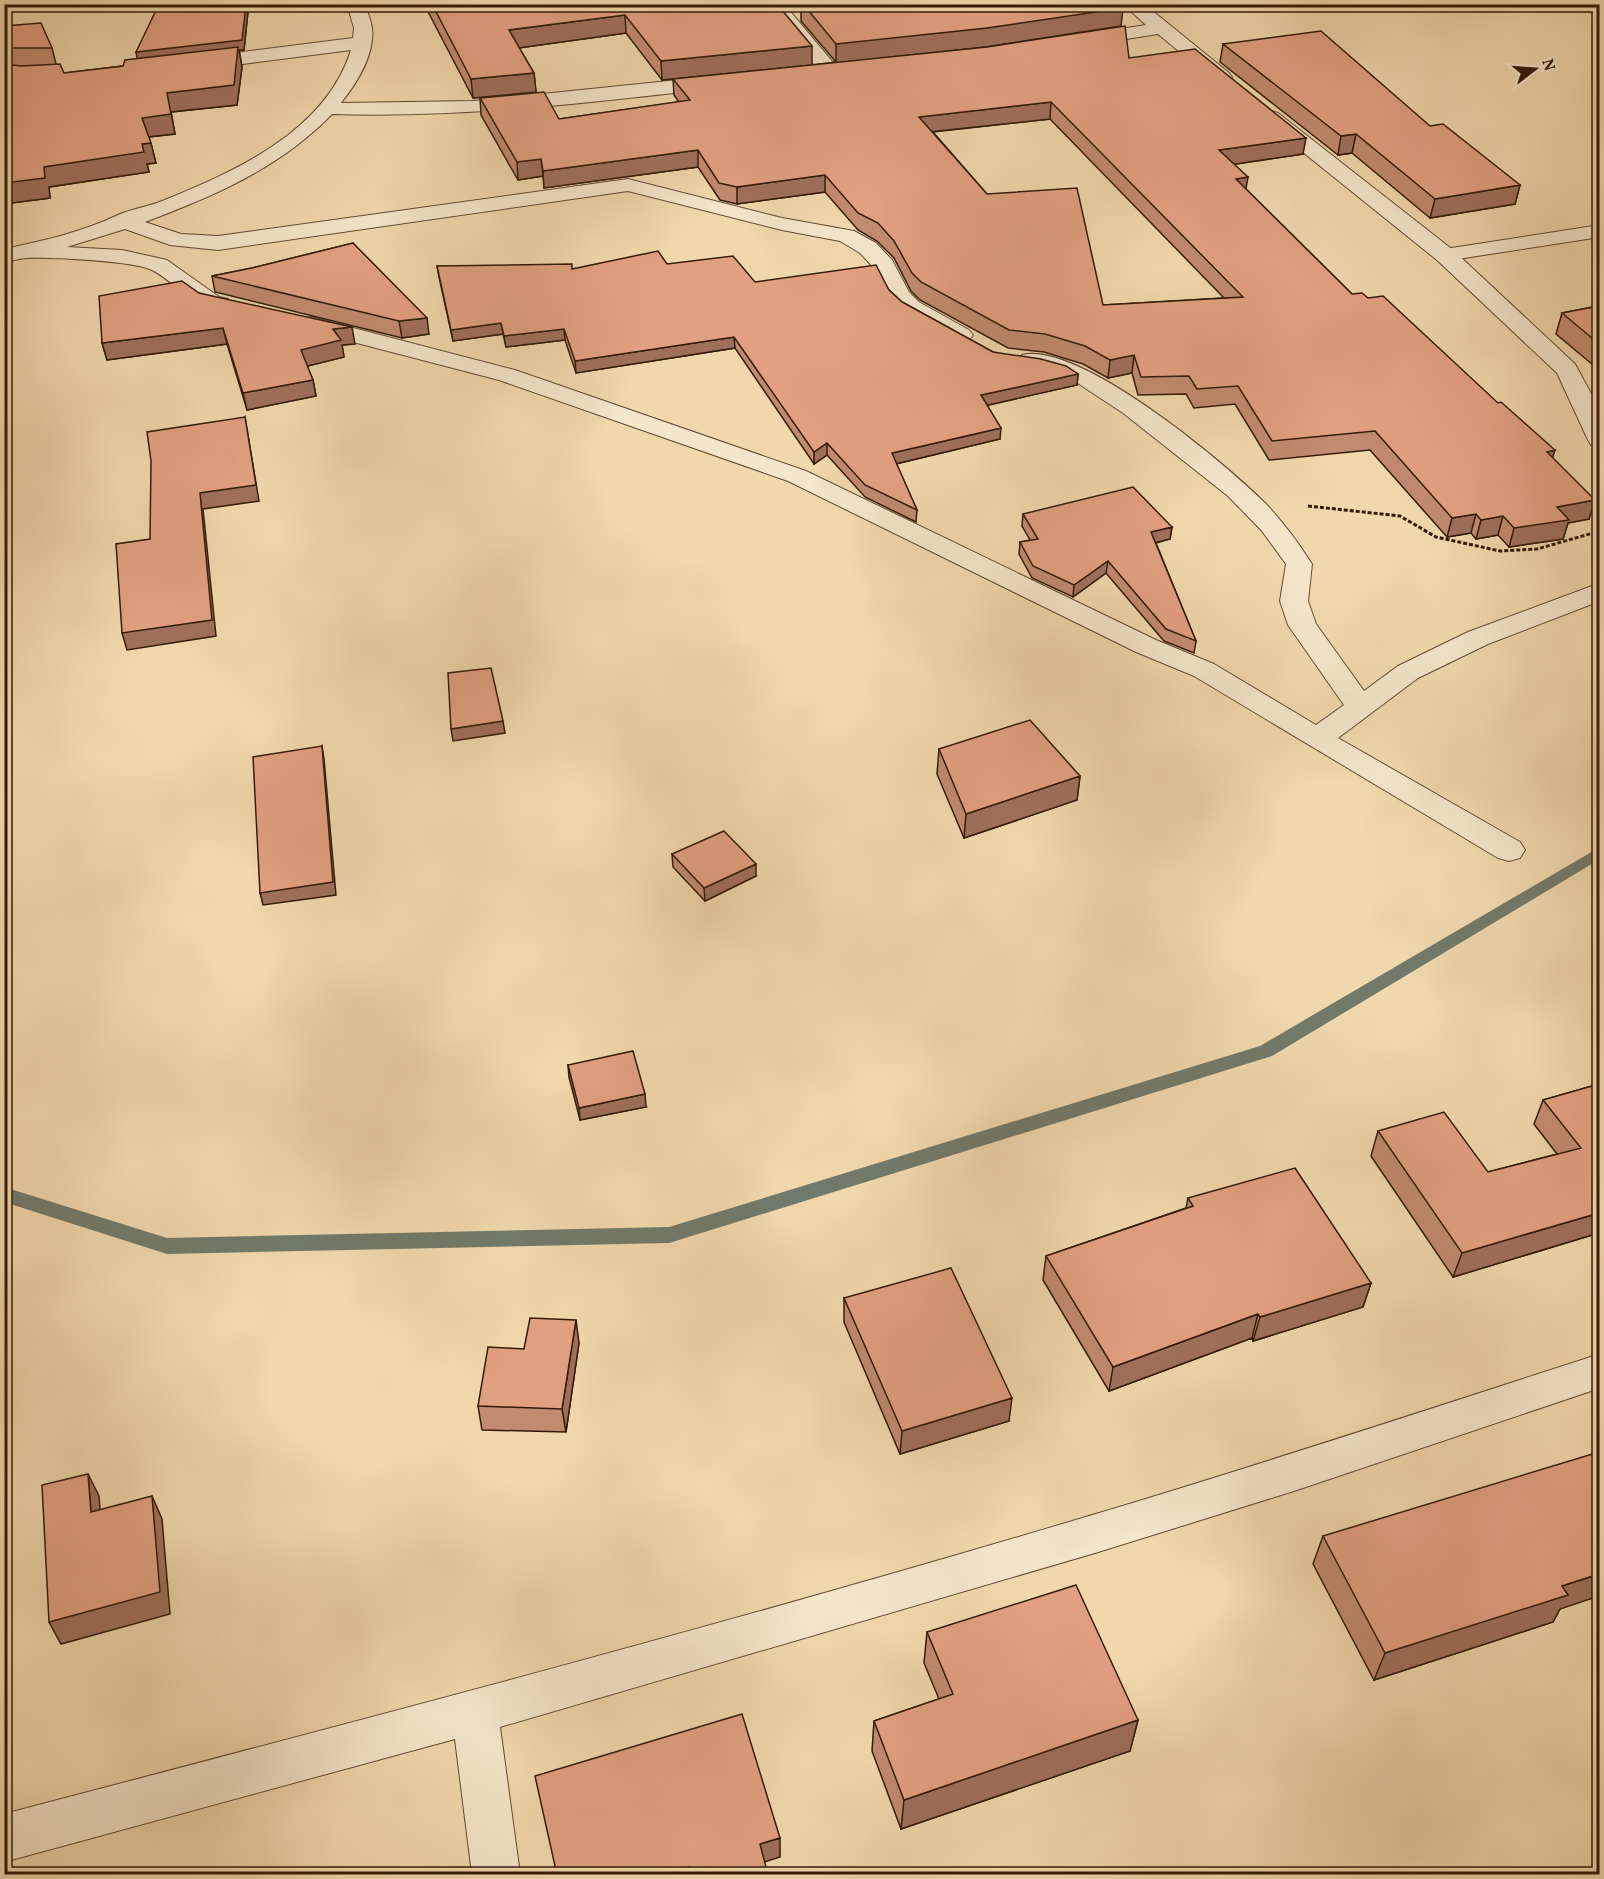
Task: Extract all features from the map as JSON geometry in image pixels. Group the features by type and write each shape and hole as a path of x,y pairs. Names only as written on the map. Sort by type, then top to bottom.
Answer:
{"street":[{"path":"16,253 125,220 187,198 254,167 303,132 344,87 359,57 363,30 356,4"},
{"path":"774,4 829,70"},
{"path":"1132,4 1234,87"},
{"path":"1068,43 1160,28"},
{"path":"175,67 361,42"},
{"path":"806,72 851,68"},
{"path":"325,108 381,111 458,109 737,80"},
{"path":"1252,102 1445,255 1567,369 1578,388 1599,440"},
{"path":"125,220 157,237 173,241 218,243 628,185 782,224 846,236 868,248 884,265 899,295 911,307 983,347"},
{"path":"16,253 122,257 159,266 211,302 246,310"},
{"path":"292,320 507,375 797,476 1106,627 1204,670 1317,739 1509,850"},
{"path":"1012,358 1042,361 1074,371 1133,406 1223,477 1243,497 1294,555 1299,564 1294,601 1302,625 1359,705"},
{"path":"1317,739 1359,705 1408,672 1478,638 1599,591"},
{"path":"4,1838 475,1714 974,1570 1241,1489 1599,1371"},
{"path":"475,1714 496,1875"}],"lane":[{"path":"1445,255 1599,231"}],"path":[{"path":"1243,497 1400,516 1436,537 1500,551 1537,549 1599,531"}],"building":[{"path":"159,4 246,4 242,40 136,52"},
{"path":"432,4 777,4 812,46 661,61 625,15 509,30 534,73 471,79"},
{"path":"803,4 1122,4 1123,8 987,28 836,44"},
{"path":"41,23 52,48 4,48 4,26"},
{"path":"1125,26 1129,58 1195,49 1306,138 1219,150 1248,177 1236,179 1352,294 1362,293 1368,298 1383,296 1498,403 1501,402 1555,450 1547,452 1595,500 1557,507 1569,520 1514,528 1503,516 1481,520 1476,514 1452,518 1375,431 1272,441 1238,386 1197,389 1189,376 1141,377 1134,355 1110,360 1085,346 1045,334 1009,330 921,282 912,273 894,241 878,223 858,213 825,175 737,187 719,183 698,150 543,171 541,159 517,162 480,98 544,92 559,119 690,100 673,79 987,47","holes":["1051,102 1243,297 1103,305 1077,188 987,194 919,117"]},
{"path":"1321,31 1430,126 1443,124 1520,185 1435,199 1356,134 1341,136 1223,44"},
{"path":"238,47 234,85 167,93 171,114 142,118 151,143 142,144 144,152 44,167 45,178 4,183 4,64 21,66 60,64 64,73 123,66 125,60"},
{"path":"353,243 427,318 399,321 212,276 252,268"},
{"path":"658,251 667,264 733,256 755,282 876,265 889,290 902,302 993,352 1041,359 1066,366 1078,374 981,395 1001,428 892,453 917,510 865,485 827,443 814,452 734,337 575,361 564,329 504,336 501,323 451,330 437,266 572,264 572,269"},
{"path":"182,281 199,293 352,327 333,329 341,340 301,350 313,380 243,393 223,328 102,343 99,296"},
{"path":"1599,306 1599,344 1562,313"},
{"path":"245,417 256,485 200,493 212,620 122,633 116,544 150,539 151,461 147,432"},
{"path":"1133,487 1172,527 1151,532 1196,641 1166,629 1108,561 1074,585 1033,566 1020,542 1038,539 1023,514"},
{"path":"491,668 503,721 451,729 448,673"},
{"path":"1030,720 1080,776 966,814 939,749"},
{"path":"322,746 333,882 260,893 253,757"},
{"path":"724,831 756,864 704,888 672,854"},
{"path":"633,1051 645,1094 579,1108 568,1065"},
{"path":"1599,1084 1599,1213 1462,1253 1378,1131 1444,1112 1488,1172 1581,1148 1543,1100"},
{"path":"1295,1168 1371,1283 1260,1317 1258,1314 1113,1367 1046,1256 1193,1206 1188,1198"},
{"path":"951,1268 1012,1398 902,1431 844,1298"},
{"path":"530,1318 576,1320 562,1409 478,1406 488,1347 524,1349"},
{"path":"1599,1452 1599,1574 1562,1586 1568,1595 1385,1653 1323,1536"},
{"path":"88,1474 91,1512 152,1496 160,1592 49,1622 42,1485"},
{"path":"1076,1585 1138,1720 904,1800 874,1721 953,1694 927,1632"},
{"path":"742,1714 780,1838 760,1844 768,1875 690,1875 689,1867 665,1875 557,1875 535,1776"}],"waterway":[{"path":"4,1194 167,1246 669,1235 1266,1051 1600,852"}]}
